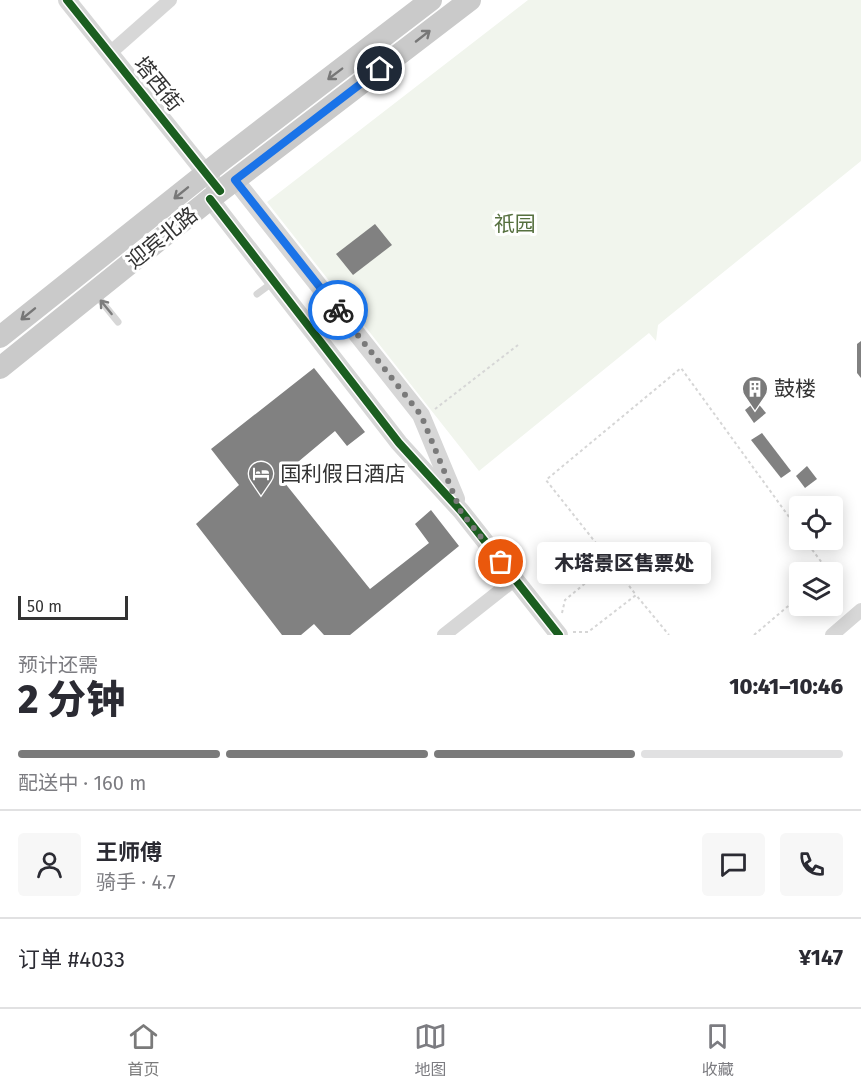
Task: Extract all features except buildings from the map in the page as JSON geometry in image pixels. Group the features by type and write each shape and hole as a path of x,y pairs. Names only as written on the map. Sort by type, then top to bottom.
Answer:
{"main road":[{"name":"迎宾北路","path":"0,337 206,173 431,0"},
{"name":"迎宾北路","path":"0,368 222,190 470,0"}],"street":[{"name":"塔西街","path":"67,0 222,190"},
{"path":"110,53 170,0"},
{"path":"222,190 274,281 399,443 461,512 558,634"},
{"path":"222,190 421,415 461,512"},
{"path":"444,635 515,579"},
{"path":"832,635 861,610"}],"lane":[{"path":"256,294 274,281"},
{"path":"94,292 118,322"}],"path":[{"path":"432,412 518,345"},
{"path":"669,635 546,480 681,368 789,517"},
{"path":"611,562 565,600 558,634 588,632 636,595"},
{"path":"754,635 789,605"}],"green space":[{"name":"祇园","path":"528,0 861,0 861,161 658,325 656,341 649,333 479,471 267,202"}],"cycle path":[{"path":"67,0 220,191"},
{"path":"210,199 399,443 461,511 559,635"}],"way so far":[{"path":"338,310 421,415 461,512 501,562"}],"place":[{"name":"鼓楼","path":"755,412"},
{"name":"国利假日酒店","path":"261,497"},
{"name":"木塔景区售票处","path":"501,562"}],"route":[{"path":"338,310 235,180 380,69"}]}
